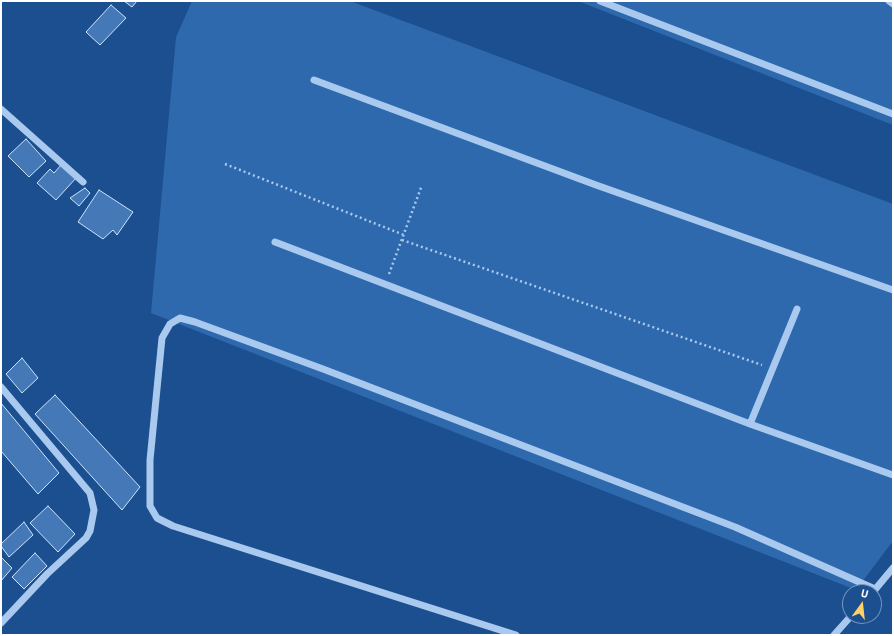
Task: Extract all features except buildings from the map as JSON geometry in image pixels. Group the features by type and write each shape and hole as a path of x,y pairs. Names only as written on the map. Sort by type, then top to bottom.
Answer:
{"street":[{"path":"600,1 893,114"},
{"path":"889,1 893,4"},
{"path":"314,80 596,184 893,290"},
{"path":"1,109 83,182"},
{"path":"275,242 750,424 893,475"},
{"path":"750,424 796,309"},
{"path":"516,635 173,526 157,518 150,506 150,460 162,338 170,324 180,318 195,322 323,368 735,527 861,584"},
{"path":"1,387 90,493 94,510 90,531 86,538 47,574 1,623"},
{"path":"879,584 893,568"},
{"path":"834,635 844,624"}],"path":[{"path":"225,164 404,235"},
{"path":"385,284 422,185"},
{"path":"402,240 773,369"}],"shaded area":[{"path":"192,1 350,1 893,204 893,541 861,584 842,584 151,313 176,37"},
{"path":"578,1 893,1 893,125"}]}
